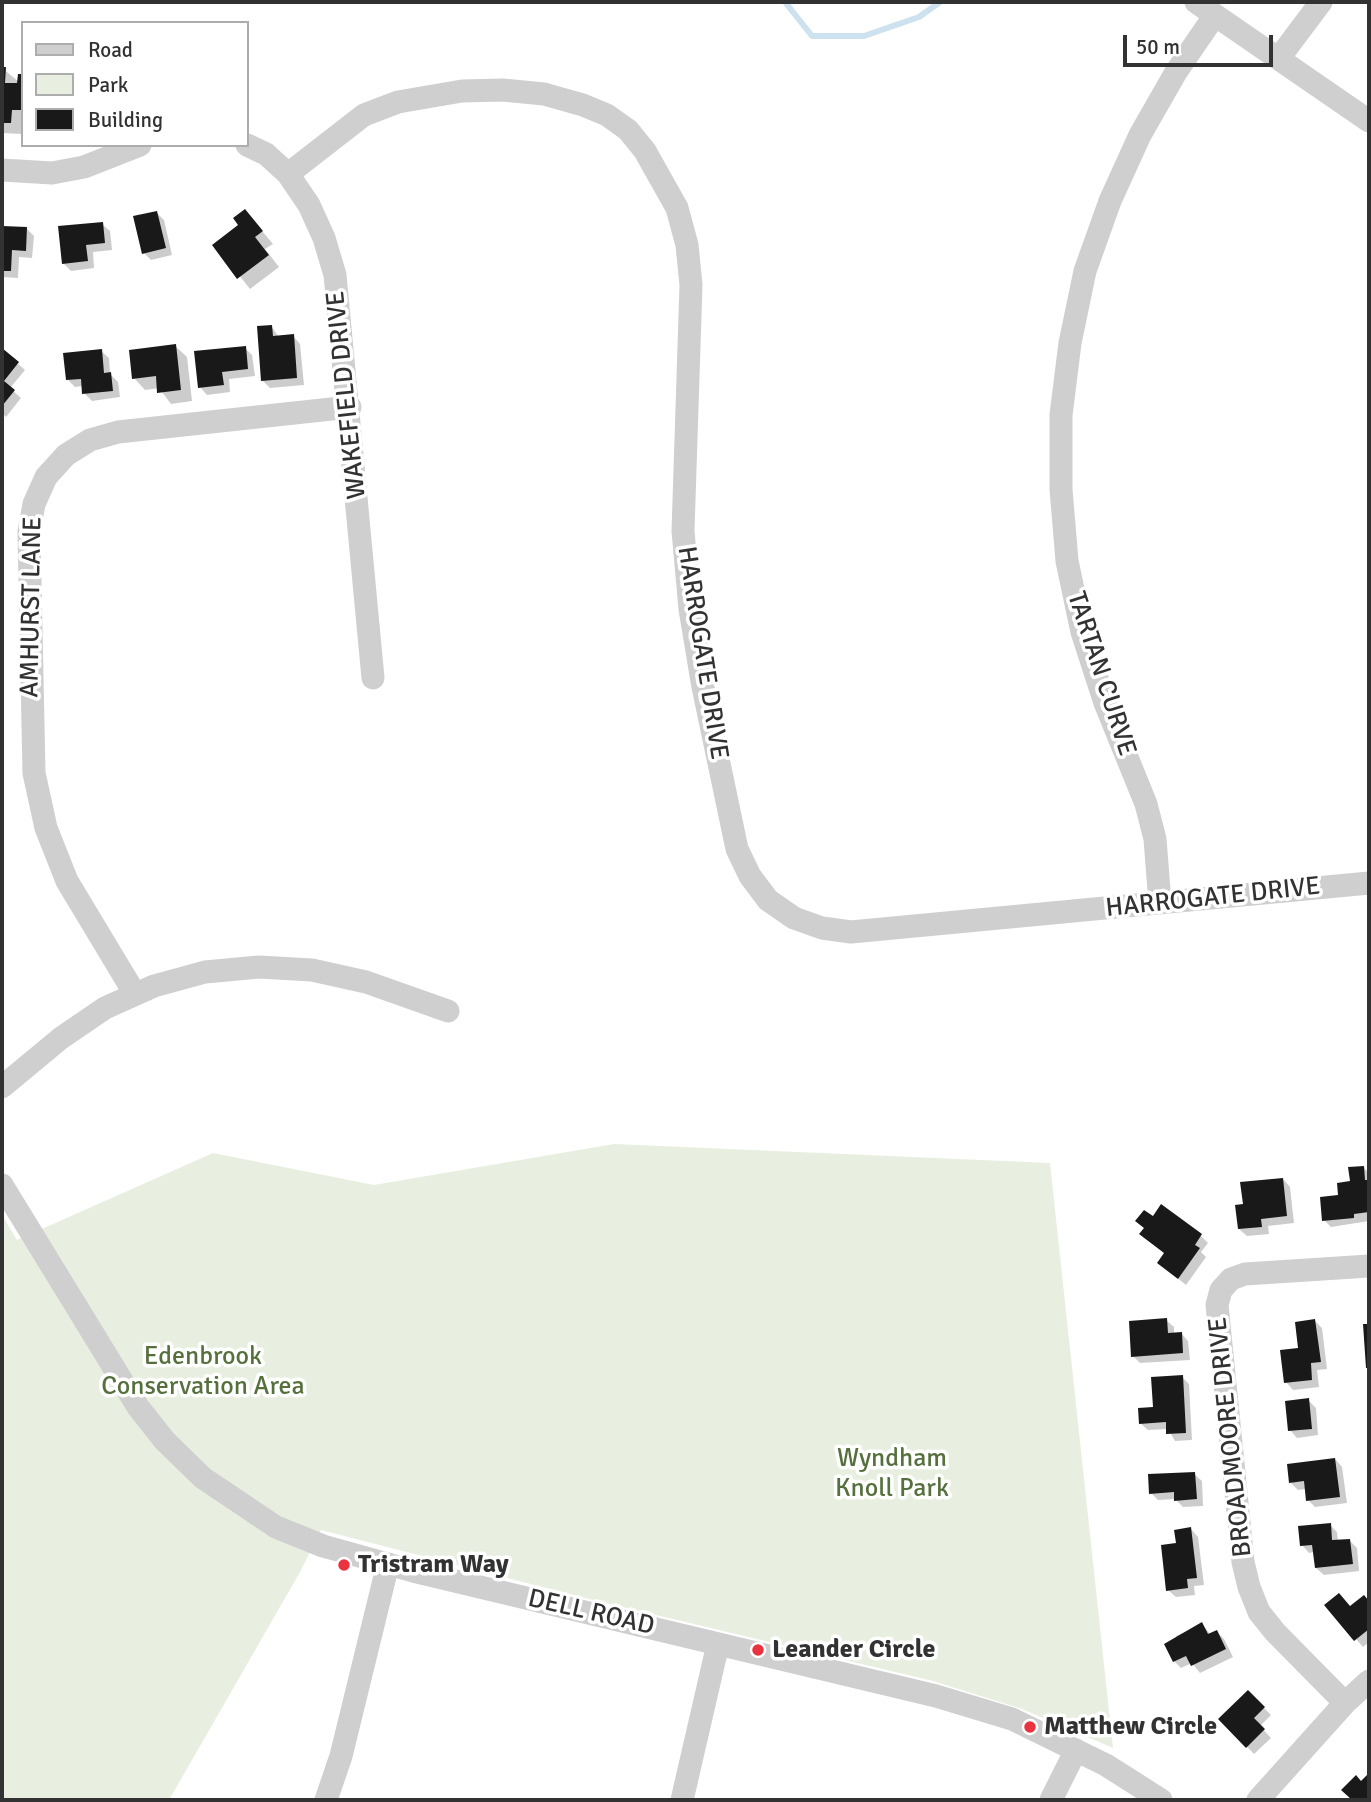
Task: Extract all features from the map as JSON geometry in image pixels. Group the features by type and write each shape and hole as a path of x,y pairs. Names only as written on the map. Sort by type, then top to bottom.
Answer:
{"street":[{"path":"1279,58 1321,2"},
{"path":"1206,8 1369,121"},
{"name":"TARTAN CURVE","path":"1160,903 1155,839 1146,804 1105,703 1082,632 1067,561 1060,489 1061,415 1070,343 1085,271 1110,201 1206,8"},
{"name":"HARROGATE DRIVE","path":"288,174 333,136 364,115 398,102 433,95 503,90 544,94 607,115 628,130 645,150 677,208 687,245 691,285 683,531 690,609 703,687 737,849 750,876 768,900 794,918 822,928 851,932 1369,883"},
{"name":"WAKEFIELD DRIVE","path":"248,145 266,154 288,174 319,227 335,275 350,407 373,678"},
{"path":"2,170 52,173 73,169 134,147"},
{"name":"AMHURST LANE","path":"135,994 66,881 46,828 34,773 29,532 34,504 46,477 66,455 90,440 118,432 350,407"},
{"path":"2,1087 61,1038 105,1007 135,994 205,972 259,967 312,970 366,982 448,1011"},
{"name":"DELL ROAD","path":"2,1185 138,1406 165,1441 203,1478 276,1527 323,1546 387,1564 936,1696 1012,1719 1076,1750 1161,1800"},
{"name":"BROADMOORE DRIVE","path":"1345,1703 1275,1632 1259,1612 1249,1587 1243,1562 1217,1305 1226,1284 1245,1274 1369,1266"},
{"path":"326,1800 341,1756 387,1564"},
{"path":"682,1800 718,1644"},
{"path":"1258,1800 1345,1703 1369,1681"},
{"path":"1051,1800 1076,1750"}],"green space":[{"path":"614,1144 1050,1163 1113,1748 1022,1709 933,1681 589,1599 321,1530 300,1572 169,1800 2,1800 2,1215 17,1240 213,1153 374,1185"}],"building":[{"path":"2,67 6,67 5,83 17,83 18,74 21,74 21,110 12,110 11,123 2,123"},
{"path":"245,209 263,231 255,237 269,255 237,279 212,245 238,225 233,218"},
{"path":"157,211 166,248 142,254 133,216"},
{"path":"103,222 105,243 86,245 88,261 62,264 58,226"},
{"path":"2,226 27,227 26,251 12,250 11,271 2,271"},
{"path":"272,325 273,336 294,334 297,378 261,381 257,326"},
{"path":"176,344 181,390 157,393 156,376 132,379 129,350"},
{"path":"246,346 248,369 222,372 224,385 198,388 194,351"},
{"path":"2,348 19,362 4,381 15,390 2,406"},
{"path":"102,349 104,373 111,372 113,391 82,394 81,379 66,380 63,353"},
{"path":"1364,1166 1365,1180 1369,1180 1369,1212 1354,1214 1354,1218 1322,1221 1320,1197 1338,1195 1337,1183 1350,1181 1348,1167"},
{"path":"1283,1178 1287,1216 1261,1219 1262,1227 1238,1229 1235,1205 1243,1204 1240,1182"},
{"path":"1161,1204 1202,1234 1195,1245 1200,1248 1178,1279 1157,1263 1164,1253 1139,1234 1144,1228 1135,1221 1144,1210 1153,1216"},
{"path":"1167,1318 1168,1333 1182,1332 1183,1353 1131,1357 1129,1321"},
{"path":"1315,1319 1321,1362 1311,1363 1312,1380 1284,1383 1280,1350 1298,1348 1295,1322"},
{"path":"1363,1324 1369,1324 1369,1368 1366,1368"},
{"path":"1183,1375 1186,1433 1166,1434 1166,1422 1139,1424 1138,1408 1153,1407 1151,1377"},
{"path":"1309,1398 1312,1429 1288,1431 1285,1401"},
{"path":"1335,1458 1340,1497 1306,1501 1304,1481 1289,1483 1287,1464"},
{"path":"1195,1472 1197,1499 1174,1501 1174,1492 1149,1494 1148,1474"},
{"path":"1331,1523 1332,1540 1350,1539 1353,1564 1315,1568 1312,1545 1300,1546 1298,1526"},
{"path":"1191,1527 1197,1578 1187,1579 1188,1588 1166,1591 1161,1545 1176,1543 1174,1530"},
{"path":"1339,1593 1350,1606 1364,1595 1369,1601 1369,1629 1354,1641 1324,1605"},
{"path":"1202,1622 1208,1634 1217,1630 1226,1649 1191,1666 1186,1656 1173,1662 1164,1644"},
{"path":"1248,1690 1265,1707 1254,1718 1265,1729 1246,1748 1218,1719"},
{"path":"1369,1773 1369,1800 1352,1800 1341,1790 1356,1775 1361,1781"}],"waterway":[{"path":"785,2 812,36 864,36 919,17 940,2"}],"place":[{"name":"Tristram Way","path":"344,1565"},
{"name":"Leander Circle","path":"758,1650"},
{"name":"Matthew Circle","path":"1030,1727"}],"park label":[{"name":"Edenbrook Conservation Area","path":"203,1372"},
{"name":"Wyndham Knoll Park","path":"892,1474"}]}
